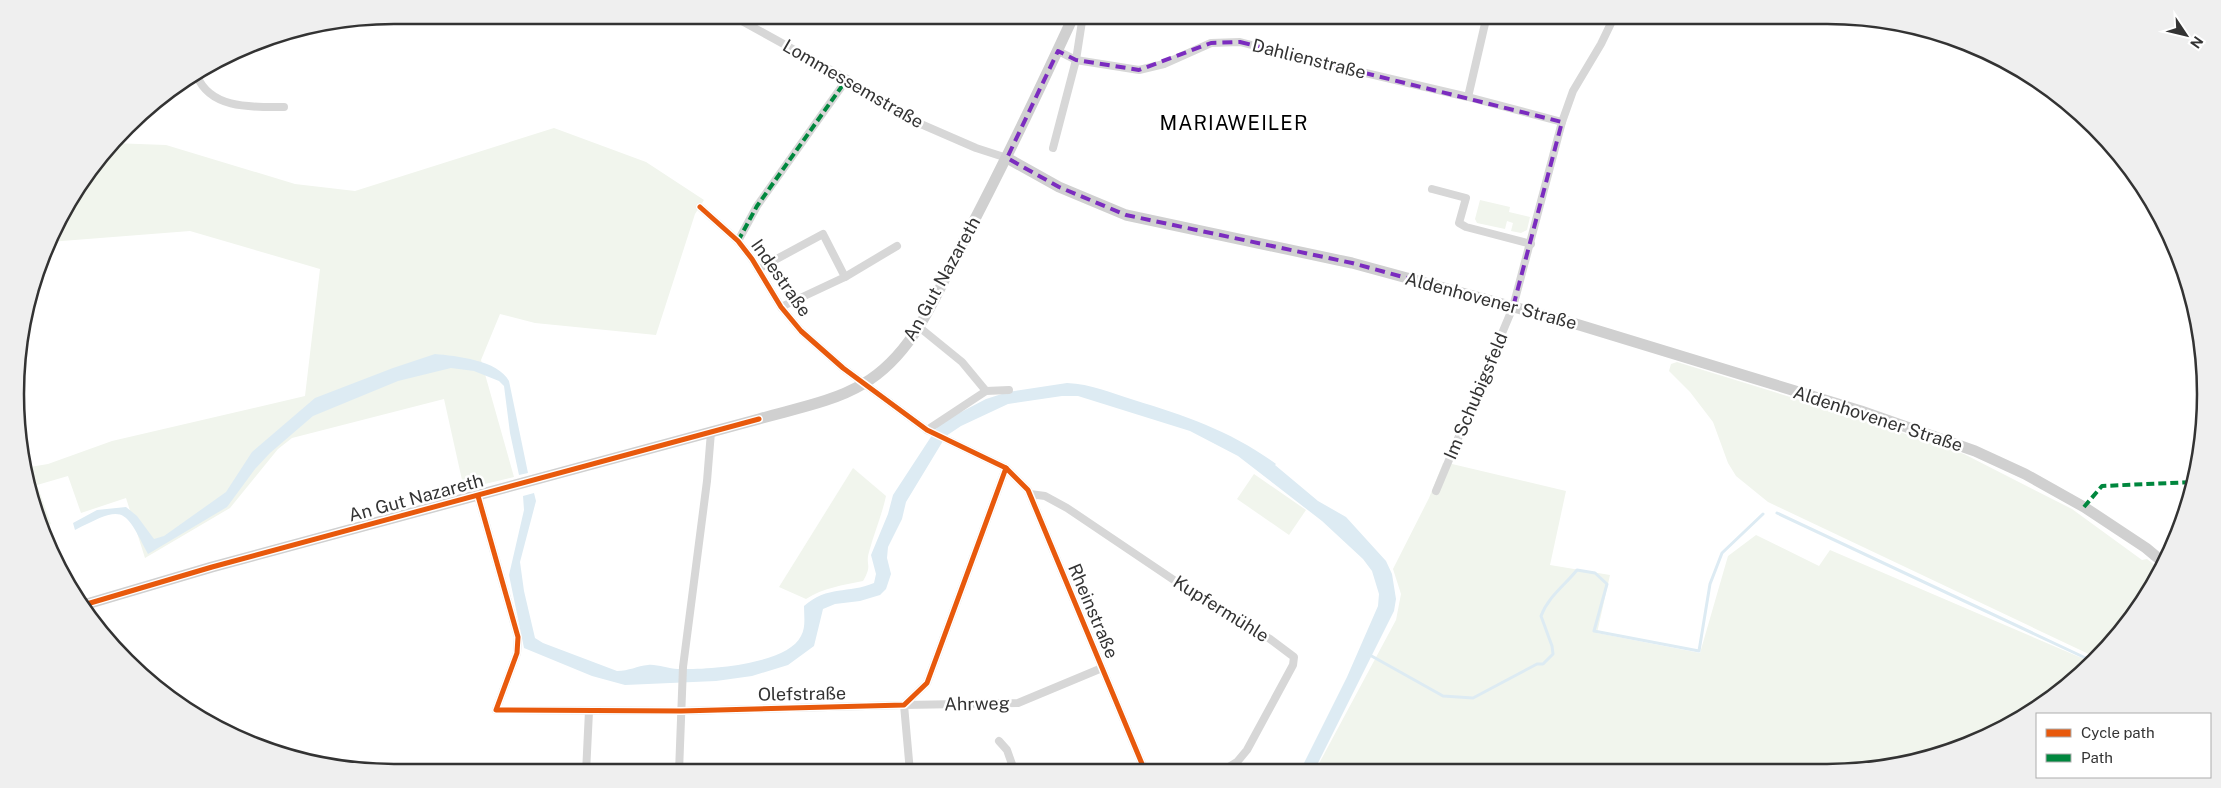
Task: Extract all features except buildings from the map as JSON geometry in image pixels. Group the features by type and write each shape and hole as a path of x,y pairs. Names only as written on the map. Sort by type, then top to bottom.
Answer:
{"main road":[{"name":"An Gut Nazareth","path":"89,603 212,567 711,432 839,395 864,384 893,360 918,327 1007,158 1070,24"},
{"name":"Aldenhovener Straße","path":"1007,158 1059,187 1126,215 1352,263 1513,307 1861,411 1975,451 2025,474 2084,507 2159,559"}],"street":[{"name":"Lommessemstraße","path":"747,24 847,79 900,115 976,148 1007,158"},
{"path":"1053,148 1076,60 1082,24"},
{"path":"1468,97 1486,24"},
{"name":"Im Schubigsfeld","path":"1436,491 1513,307 1562,122 1578,81 1610,24"},
{"name":"Dahlienstraße","path":"1058,51 1076,60 1139,70 1164,64 1211,43 1240,42 1468,97 1562,122"},
{"path":"199,79 212,95 232,105 284,107"},
{"name":"Indestraße","path":"738,241 757,206 847,79"},
{"path":"1432,190 1466,198 1459,223 1466,227 1531,244"},
{"name":"Indestraße","path":"700,207 738,241 781,307 801,331 864,384"},
{"path":"758,269 823,234 845,277"},
{"path":"781,307 845,277 897,246"},
{"path":"918,327 962,362 986,392"},
{"path":"864,384 929,431 1006,468 927,683 904,706 909,764"},
{"path":"929,431 986,392 1009,390"},
{"path":"679,764 683,667 707,481 711,432"},
{"name":"Rheinstraße","path":"1006,468 1020,480 1030,494 1142,764"},
{"name":"Kupfermühle","path":"1030,494 1045,496 1068,508 1199,597 1270,639 1294,658 1294,665 1246,750 1234,764"},
{"name":"Olefstraße","path":"478,496 518,637 517,653 496,710 681,711 904,706"},
{"name":"Ahrweg","path":"904,706 1018,703 1102,668"},
{"path":"586,764 589,711"},
{"path":"999,741 1007,750 1012,764"}],"highlighted area":[{"path":"1240,42 1562,122 1513,307 1352,263 1126,215 1059,187 1007,158 1058,51 1076,60 1139,70 1211,43"}],"shaded area":[{"path":"554,128 646,162 704,200 695,214 656,335 535,323 500,314 481,360 514,477 464,489 444,399 292,438 278,449 230,508 145,558 126,498 81,513 68,476 37,485 51,524 48,525 36,490 31,467 48,464 112,441 305,396 320,269 190,231 57,241 86,188 122,143 166,145 295,184 355,191"},
{"path":"1480,200 1510,207 1509,212 1530,217 1527,230 1521,233 1511,231 1513,223 1507,221 1505,229 1477,223 1475,219"},
{"path":"435,354 476,360 496,368 504,374 509,381 528,473 519,475 510,433 504,386 499,381 474,371 451,368 398,381 313,416 270,453 255,469 227,507 148,554 134,527 128,519 121,515 104,516 75,530 73,523 97,510 126,507 137,516 154,539 164,536 226,492 252,452 315,398"},
{"path":"1677,362 1865,420 1964,454 2072,509 2142,560 2147,559 2155,565 2135,600 2090,655 1768,502 1736,476 1728,463 1713,422 1690,392 1669,371 1671,364"},
{"path":"1067,383 1093,387 1172,412 1225,433 1259,452 1276,464 1318,501 1346,517 1386,561 1392,574 1396,599 1394,611 1318,764 1304,764 1347,677 1378,606 1379,594 1372,571 1363,559 1322,521 1238,456 1190,431 1078,396 1062,396 1008,404 961,426 946,436 906,502 902,519 888,547 887,558 891,574 886,589 880,595 860,601 835,604 823,609 814,646 788,665 752,676 716,681 625,685 592,676 524,648 509,575 524,510 523,496 534,493 536,501 520,562 524,591 535,638 543,643 617,671 648,665 674,669 691,669 745,664 780,654 793,646 803,633 804,606 813,599 830,592 874,583 876,574 871,555 888,514 893,495 940,423 986,399 1008,392"},
{"path":"1443,463 1566,491 1550,565 1610,575 1597,633 1700,653 1728,556 1756,535 1819,566 1830,550 2085,659 2033,702 1991,726 1946,745 1923,752 1875,761 1827,764 1319,764 1396,620 1401,594 1393,569 1429,498"},
{"path":"853,468 886,496 869,552 868,571 863,581 826,590 806,599 779,587"},
{"path":"1254,474 1306,510 1289,535 1237,499"}],"waterway":[{"path":"1777,513 2086,658"},
{"path":"1368,654 1443,696 1473,698 1537,664 1543,664 1553,654 1541,616 1552,597 1577,570 1595,573 1607,584 1594,631 1699,651 1710,584 1722,553 1763,514"}],"marked path":[{"path":"738,241 757,206 847,79"},
{"path":"2084,507 2102,486 2187,482"}],"cycle path":[{"path":"700,207 738,241 752,259 781,307 801,331 843,368 927,430 1006,468 1028,490 1142,764"},
{"path":"89,603 212,567 759,419"},
{"path":"478,496 518,637 517,653 496,710 681,711 904,705 927,683 1006,468"}],"district":[{"name":"MARIAWEILER","path":"1234,123"}]}
